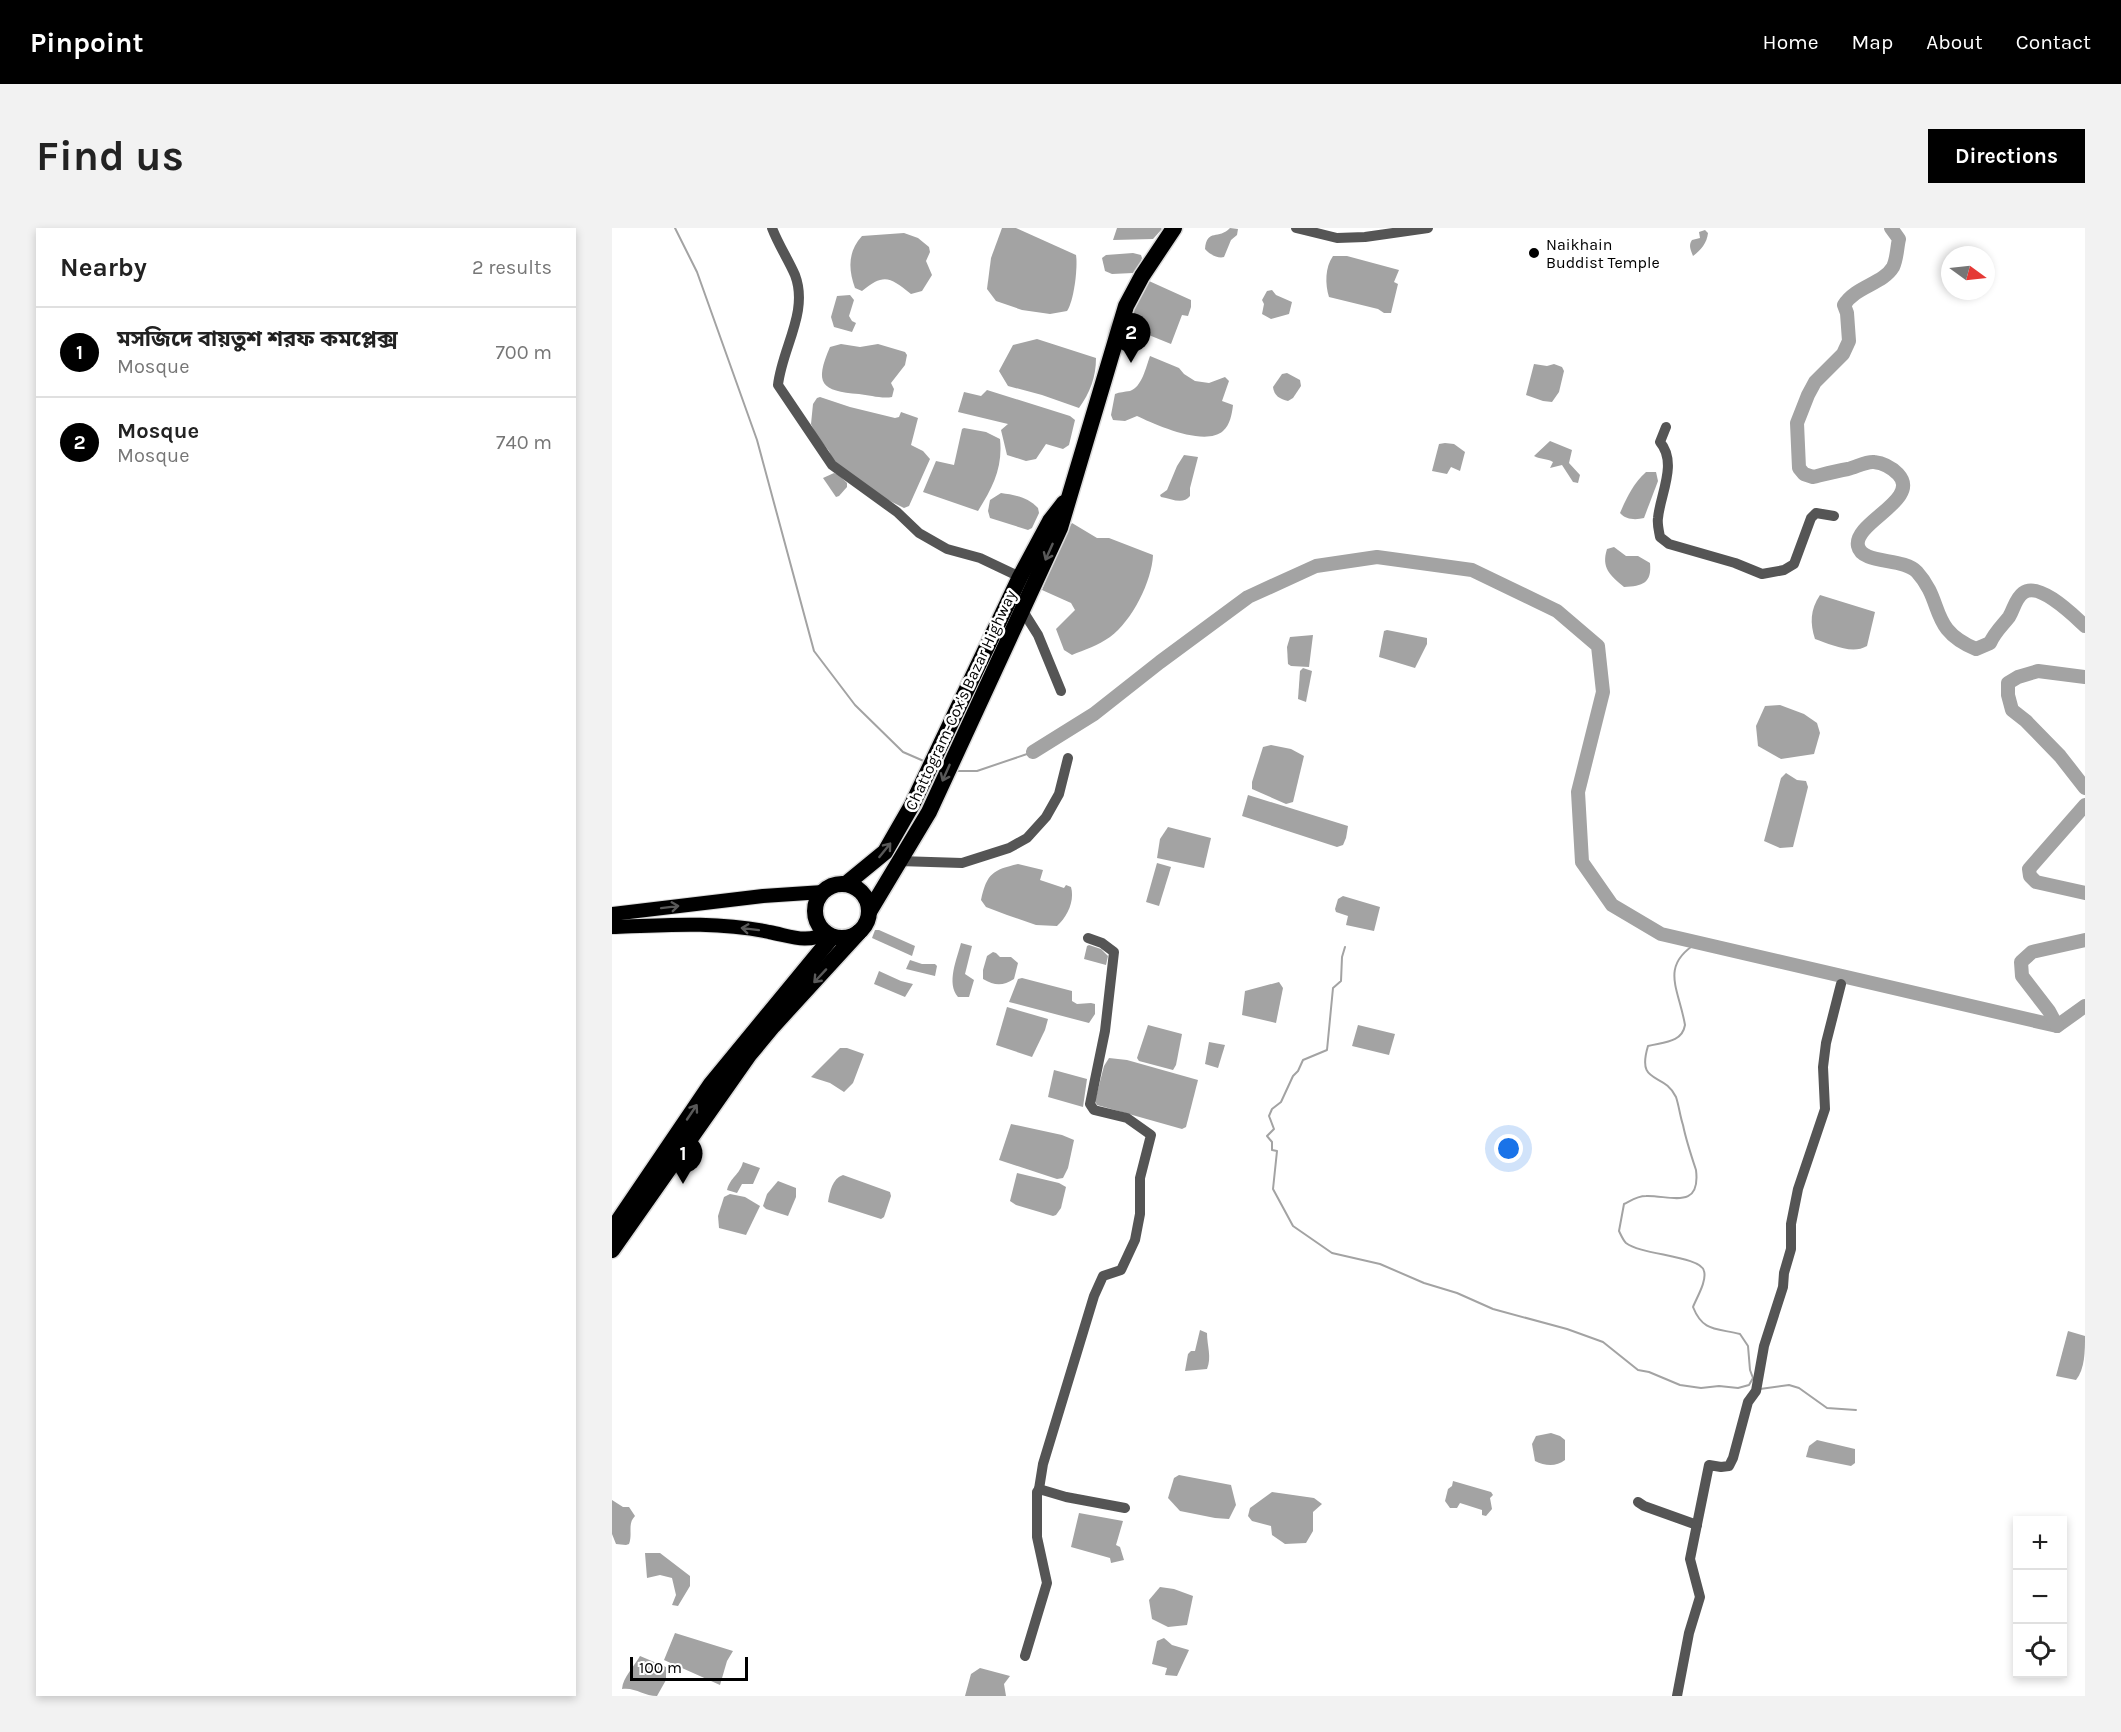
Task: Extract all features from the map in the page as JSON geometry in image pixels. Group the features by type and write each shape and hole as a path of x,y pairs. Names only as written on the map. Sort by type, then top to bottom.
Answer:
{"highway":[{"name":"Chattogram-Cox's Bazar Highway","path":"846,884 885,852 1023,611 1060,528 1126,306 1142,276 1174,228"},
{"name":"Chattogram-Cox's Bazar Highway","path":"869,912 929,812 956,730 1020,576 1050,520 1068,497"},
{"path":"612,1250 749,1055 859,932 868,920 866,897 854,887 846,884 838,885 823,892 816,907 819,923 830,935 845,938 859,932"},
{"path":"612,1230 711,1084 830,935"}],"main road":[{"path":"612,914 763,896 823,892"},
{"path":"612,927 686,923 749,928 798,938 815,939 830,935"}],"street":[{"path":"772,228 780,249 795,275 798,290 798,309 778,385 832,465 897,512 919,533 947,549 980,558 1020,576"},
{"path":"1296,228 1337,238 1365,237 1428,228"},
{"path":"1666,427 1660,442 1665,448 1667,465 1658,519 1660,537 1669,544 1735,563 1762,574 1784,570 1794,564 1811,518 1816,513 1834,516"},
{"path":"1011,597 1023,611 1046,653 1060,691"},
{"path":"899,861 962,863 1009,848 1027,838 1046,817 1059,794 1068,758"},
{"path":"1025,1656 1047,1583 1037,1537 1037,1492 1043,1464 1094,1296 1103,1276 1121,1270 1135,1240 1140,1214 1140,1178 1151,1135 1127,1118 1094,1110 1090,1104 1105,1031 1114,952 1102,943 1088,938"},
{"path":"1677,1696 1689,1633 1700,1597 1690,1559 1709,1465 1729,1466 1748,1402 1756,1391 1764,1346 1783,1287 1791,1249 1791,1224 1798,1189 1825,1109 1823,1067 1826,1043 1841,984"},
{"path":"1039,1489 1066,1497 1125,1508"},
{"path":"1638,1502 1697,1525"}],"shaded area":[{"path":"1002,228 1016,228 1076,255 1075,284 1067,311 1050,314 1022,310 996,301 987,289 991,258"},
{"path":"1117,228 1162,229 1153,239 1113,240"},
{"path":"1230,228 1238,229 1237,235 1231,240 1224,257 1214,256 1205,249 1211,236"},
{"path":"1705,230 1708,233 1705,243 1693,256 1690,248 1691,242 1700,238 1699,232"},
{"path":"904,233 918,238 929,247 930,252 926,261 932,275 922,291 911,294 887,279 876,281 862,291 855,288 851,274 851,260 854,248 862,236"},
{"path":"1133,253 1141,255 1142,258 1140,265 1133,273 1112,274 1105,271 1102,258 1106,255"},
{"path":"1333,256 1347,256 1399,270 1394,282 1398,284 1391,313 1329,297 1326,276"},
{"path":"1149,281 1191,300 1188,316 1182,315 1171,344 1129,327 1131,314"},
{"path":"1272,290 1276,295 1292,302 1289,314 1271,319 1262,314 1264,304 1262,300 1267,291"},
{"path":"850,295 854,300 849,316 856,323 852,332 834,327 831,317 837,296"},
{"path":"1037,339 1096,358 1092,384 1079,408 1008,386 999,371 1013,345"},
{"path":"841,344 860,347 878,344 905,352 907,355 905,365 891,383 894,389 892,397 836,391 824,383 822,370 830,347"},
{"path":"1150,356 1179,368 1195,381 1209,383 1225,377 1229,381 1222,401 1233,405 1229,423 1223,431 1205,437 1193,436 1168,429 1137,416 1125,421 1113,420 1111,415 1115,394 1130,391 1138,385"},
{"path":"1534,364 1547,366 1554,364 1562,367 1564,371 1559,392 1552,402 1526,395"},
{"path":"1287,373 1300,380 1301,386 1293,398 1288,401 1278,397 1273,387 1282,374"},
{"path":"987,390 1070,416 1075,420 1069,445 1063,449 1046,444 1036,459 1026,461 1007,455 1001,430 1008,424 958,412 964,392 981,396"},
{"path":"820,397 895,418 899,417 901,412 918,418 911,445 923,451 930,459 909,506 904,508 884,498 834,463 811,424 813,404"},
{"path":"964,428 986,432 1000,439 1000,459 996,476 978,511 923,492 936,461 954,465"},
{"path":"1550,441 1572,450 1569,463 1580,475 1578,483 1573,482 1562,465 1550,468 1553,462 1534,456"},
{"path":"1439,444 1454,444 1465,452 1460,471 1451,467 1447,474 1432,471"},
{"path":"1184,455 1198,457 1190,496 1181,501 1161,497 1160,495 1167,490"},
{"path":"1646,472 1656,472 1658,481 1644,518 1625,517 1620,513 1625,502 1634,486"},
{"path":"834,473 847,483 847,487 836,497 823,478"},
{"path":"1001,493 1026,499 1038,508 1039,513 1032,528 1028,530 990,518 988,511 990,500"},
{"path":"1072,523 1097,538 1109,538 1153,555 1145,588 1126,621 1106,640 1072,655 1064,650 1056,629 1075,610 1071,603 1042,590 1061,540"},
{"path":"1614,547 1626,556 1638,556 1650,563 1648,579 1645,582 1636,586 1624,587 1611,575 1606,566 1605,556 1607,549"},
{"path":"1820,595 1875,612 1867,646 1848,649 1815,639 1812,617 1814,606"},
{"path":"1384,631 1427,638 1427,644 1415,668 1379,657"},
{"path":"1313,635 1309,667 1288,664 1287,647 1290,637"},
{"path":"1303,668 1312,671 1306,702 1298,699 1300,671"},
{"path":"1780,705 1804,714 1817,723 1820,733 1814,754 1781,759 1758,746 1756,726 1765,706"},
{"path":"1271,745 1291,749 1304,756 1293,802 1286,804 1252,789 1263,747"},
{"path":"1786,773 1797,780 1806,781 1808,787 1793,847 1780,848 1764,841 1781,778"},
{"path":"1248,795 1348,826 1343,845 1337,847 1242,816"},
{"path":"1168,827 1211,838 1204,868 1157,858 1160,839"},
{"path":"1157,863 1171,867 1159,906 1146,902"},
{"path":"1018,864 1043,870 1040,880 1064,888 1066,885 1071,887 1072,898 1069,908 1057,926 1036,925 986,907 981,900 992,874"},
{"path":"1343,896 1380,907 1374,931 1346,925 1348,916 1336,912 1335,909 1338,899"},
{"path":"875,930 915,946 912,956 872,938"},
{"path":"961,943 972,946 965,974 974,980 969,997 958,997 953,985"},
{"path":"1089,945 1101,949 1108,956 1106,965 1084,959"},
{"path":"993,952 1000,957 1011,957 1018,963 1014,979 999,984 983,979 987,956"},
{"path":"910,960 922,964 935,964 937,966 935,976 906,969"},
{"path":"879,971 913,984 905,997 874,984"},
{"path":"1022,978 1072,991 1072,1001 1077,1004 1095,1004 1095,1014 1089,1023 1009,1002 1018,979"},
{"path":"1279,982 1283,988 1276,1023 1242,1015 1245,991"},
{"path":"1007,1007 1048,1019 1032,1057 996,1045"},
{"path":"1148,1025 1182,1034 1173,1070 1139,1061 1137,1058"},
{"path":"1358,1025 1395,1034 1389,1055 1352,1046"},
{"path":"1209,1042 1225,1045 1218,1068 1205,1064"},
{"path":"840,1048 864,1054 853,1083 844,1092 830,1083 811,1077"},
{"path":"1109,1058 1127,1060 1198,1080 1186,1127 1182,1129 1097,1105 1095,1101 1104,1066"},
{"path":"1054,1070 1087,1079 1083,1107 1048,1097"},
{"path":"1011,1124 1062,1135 1074,1140 1068,1168 1063,1178 1057,1179 999,1160"},
{"path":"743,1162 760,1168 753,1184 742,1184 737,1193 727,1190 739,1170"},
{"path":"1017,1173 1059,1183 1066,1187 1061,1208 1056,1215 1016,1205 1010,1201"},
{"path":"843,1175 890,1192 891,1196 884,1217 881,1219 828,1202 834,1182"},
{"path":"778,1181 796,1188 796,1197 788,1216 763,1206 767,1194"},
{"path":"730,1194 745,1197 760,1206 746,1235 719,1228 718,1216 724,1197"},
{"path":"1200,1330 1207,1333 1209,1356 1207,1369 1185,1371 1188,1354 1195,1351"},
{"path":"2068,1331 2085,1336 2083,1365 2076,1380 2056,1376"},
{"path":"1551,1433 1565,1440 1565,1460 1550,1465 1535,1461 1532,1444 1536,1436"},
{"path":"1817,1440 1855,1449 1855,1463 1851,1466 1806,1457 1809,1446"},
{"path":"1179,1475 1231,1485 1236,1505 1229,1519 1180,1511 1168,1498 1174,1478"},
{"path":"1453,1481 1491,1492 1493,1495 1490,1498 1492,1509 1486,1516 1482,1515 1482,1510 1460,1503 1457,1508 1450,1508 1445,1501"},
{"path":"1272,1492 1314,1498 1322,1504 1313,1512 1313,1531 1306,1543 1285,1544 1272,1535 1271,1526 1252,1521 1248,1516 1250,1508"},
{"path":"612,1500 623,1507 629,1507 635,1516 631,1522 629,1544 616,1544 612,1534"},
{"path":"1079,1513 1123,1521 1116,1545 1120,1547 1124,1560 1111,1563 1110,1558 1071,1547"},
{"path":"645,1553 660,1553 690,1576 690,1586 678,1606 672,1605 676,1595 672,1578 660,1575 647,1578"},
{"path":"1160,1587 1193,1596 1187,1625 1168,1627 1152,1619 1149,1600"},
{"path":"675,1633 733,1651 727,1661 720,1685 664,1660"},
{"path":"1164,1638 1172,1645 1189,1650 1177,1676 1165,1675 1167,1668 1152,1664 1157,1641"},
{"path":"640,1656 666,1667 666,1680 657,1696 622,1689 627,1676"},
{"path":"980,1668 1010,1676 1004,1684 1006,1696 965,1696 971,1674"}],"waterway":[{"path":"675,228 697,272 757,440 814,651 855,705 903,752 926,762"},
{"path":"1891,228 1899,239 1893,267 1889,273 1855,293 1844,305 1847,313 1849,341 1843,354 1815,382 1797,423 1799,468 1804,474 1813,477 1874,462 1881,463 1898,474 1903,484 1901,493 1895,502 1866,528 1859,537 1858,546 1867,556 1902,564 1917,572 1926,583 1944,624 1950,633 1961,641 1976,649 1990,643 2009,617 2018,598 2030,591 2046,595 2056,601 2085,626"},
{"path":"1033,752 1094,714 1248,597 1316,566 1377,557 1472,570 1557,611 1598,646 1603,692 1578,792 1582,862 1612,905 1661,934 2057,1026 2085,1006"},
{"path":"2085,677 2038,671 2018,677 2008,683 2012,710 2060,756 2085,788"},
{"path":"954,771 977,771 1033,752"},
{"path":"2085,805 2029,869 2030,876 2036,882 2085,893"},
{"path":"2057,1026 2049,1011 2022,976 2021,962 2032,952 2085,940"},
{"path":"1697,943 1678,960 1675,970 1674,979 1685,1025 1683,1031 1671,1041 1648,1046 1645,1059 1648,1073 1671,1089 1676,1097 1696,1170 1694,1191 1681,1198 1643,1196 1624,1204 1619,1231 1626,1243 1634,1247 1693,1262 1700,1266 1705,1275 1693,1307 1701,1321 1711,1328 1740,1334 1748,1346 1753,1378"},
{"path":"1345,947 1342,957 1341,981 1333,988 1327,1050 1303,1060 1281,1102 1272,1109 1269,1116 1274,1129 1267,1136 1272,1142 1272,1150 1277,1151 1273,1189 1293,1226 1332,1253 1380,1264 1493,1309 1567,1329 1603,1342 1638,1370 1649,1372 1680,1385 1701,1388 1719,1386 1738,1388 1749,1385 1753,1378"},
{"path":"1760,1389 1789,1385 1799,1388 1827,1408 1856,1410"}],"place":[{"name":"Naikhain Buddist Temple","path":"1534,253"},
{"name":"Mosque","path":"1131,363"},
{"name":"মসজিদে বায়তুশ শরফ কমপ্লেক্স","path":"683,1184"}]}
